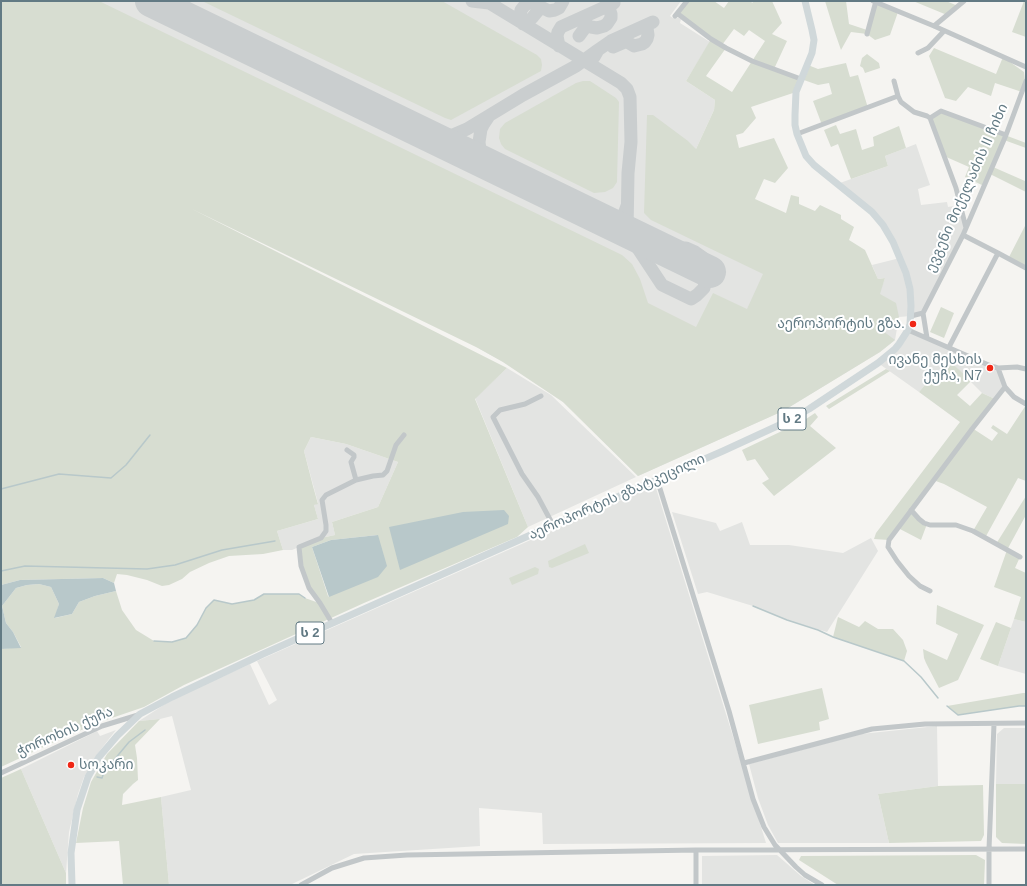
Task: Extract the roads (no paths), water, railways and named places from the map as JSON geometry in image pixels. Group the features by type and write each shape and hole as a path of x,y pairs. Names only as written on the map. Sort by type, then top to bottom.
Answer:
{"highway":[{"name":"აეროპორტის გზატკეცილი","path":"72,885 71,853 77,810 88,777 99,757 116,736 140,714 172,697 263,654 786,422 809,409 878,363 900,344 908,330 911,316 911,300 906,273 893,242 883,225 872,212 814,165 806,156 797,134 795,126 796,92 812,53 814,40 805,1"}],"street":[{"path":"687,1 677,15 711,39 752,61 801,79"},
{"path":"867,34 875,1 1026,66"},
{"path":"934,26 964,1"},
{"path":"918,53 928,48 944,31"},
{"path":"894,81 901,102 914,112 930,118 956,188 966,228"},
{"name":"ევგენი მიქელაძის II ჩიხი","path":"923,313 963,235 1006,136 1026,81"},
{"path":"797,134 898,96"},
{"path":"930,118 941,112 1006,136"},
{"path":"963,235 1026,268"},
{"path":"949,347 998,253"},
{"path":"911,316 923,313 927,338"},
{"path":"908,330 990,366 998,368 1017,367 1026,369"},
{"path":"998,368 1005,387 1014,397 1026,404"},
{"path":"930,591 920,586 909,576 888,547 889,540 972,428 1005,387"},
{"path":"541,396 525,404 500,410 493,417 522,474 538,497 553,525"},
{"path":"332,623 310,588 301,566 299,547 321,538 326,531 322,500 326,495 356,480 383,475 386,472 396,445 404,435"},
{"path":"347,450 354,455 351,462 356,480"},
{"path":"657,479 754,799 764,827 775,845 796,867 822,885"},
{"path":"911,510 924,523 930,525 956,525 973,531 1020,557"},
{"name":"ჭოროხის ქუჩა","path":"1,773 102,726 140,714"},
{"path":"744,763 872,729 925,724 1026,723"},
{"path":"989,885 994,724"},
{"path":"301,885 332,868 364,858 414,854 696,850 1026,849"},
{"path":"696,850 696,885"}],"waterway":[{"path":"1,489 59,474 111,478 126,465 150,435"},
{"path":"1,571 25,566 147,569 175,565 222,550 275,541"},
{"path":"154,641 172,642 186,638 197,625 206,608 214,600 232,604 254,600 264,594 299,594 305,598"},
{"path":"753,606 833,637 904,661 921,677 938,698"},
{"path":"947,706 958,715 1026,706"},
{"path":"97,777 102,778 104,772 129,742 145,730"}],"place":[{"name":"აეროპორტის გზა.","path":"913,324"},
{"name":"ივანე მესხის ქუჩა, N7","path":"990,368"},
{"name":"სოკარი","path":"71,765"}]}
